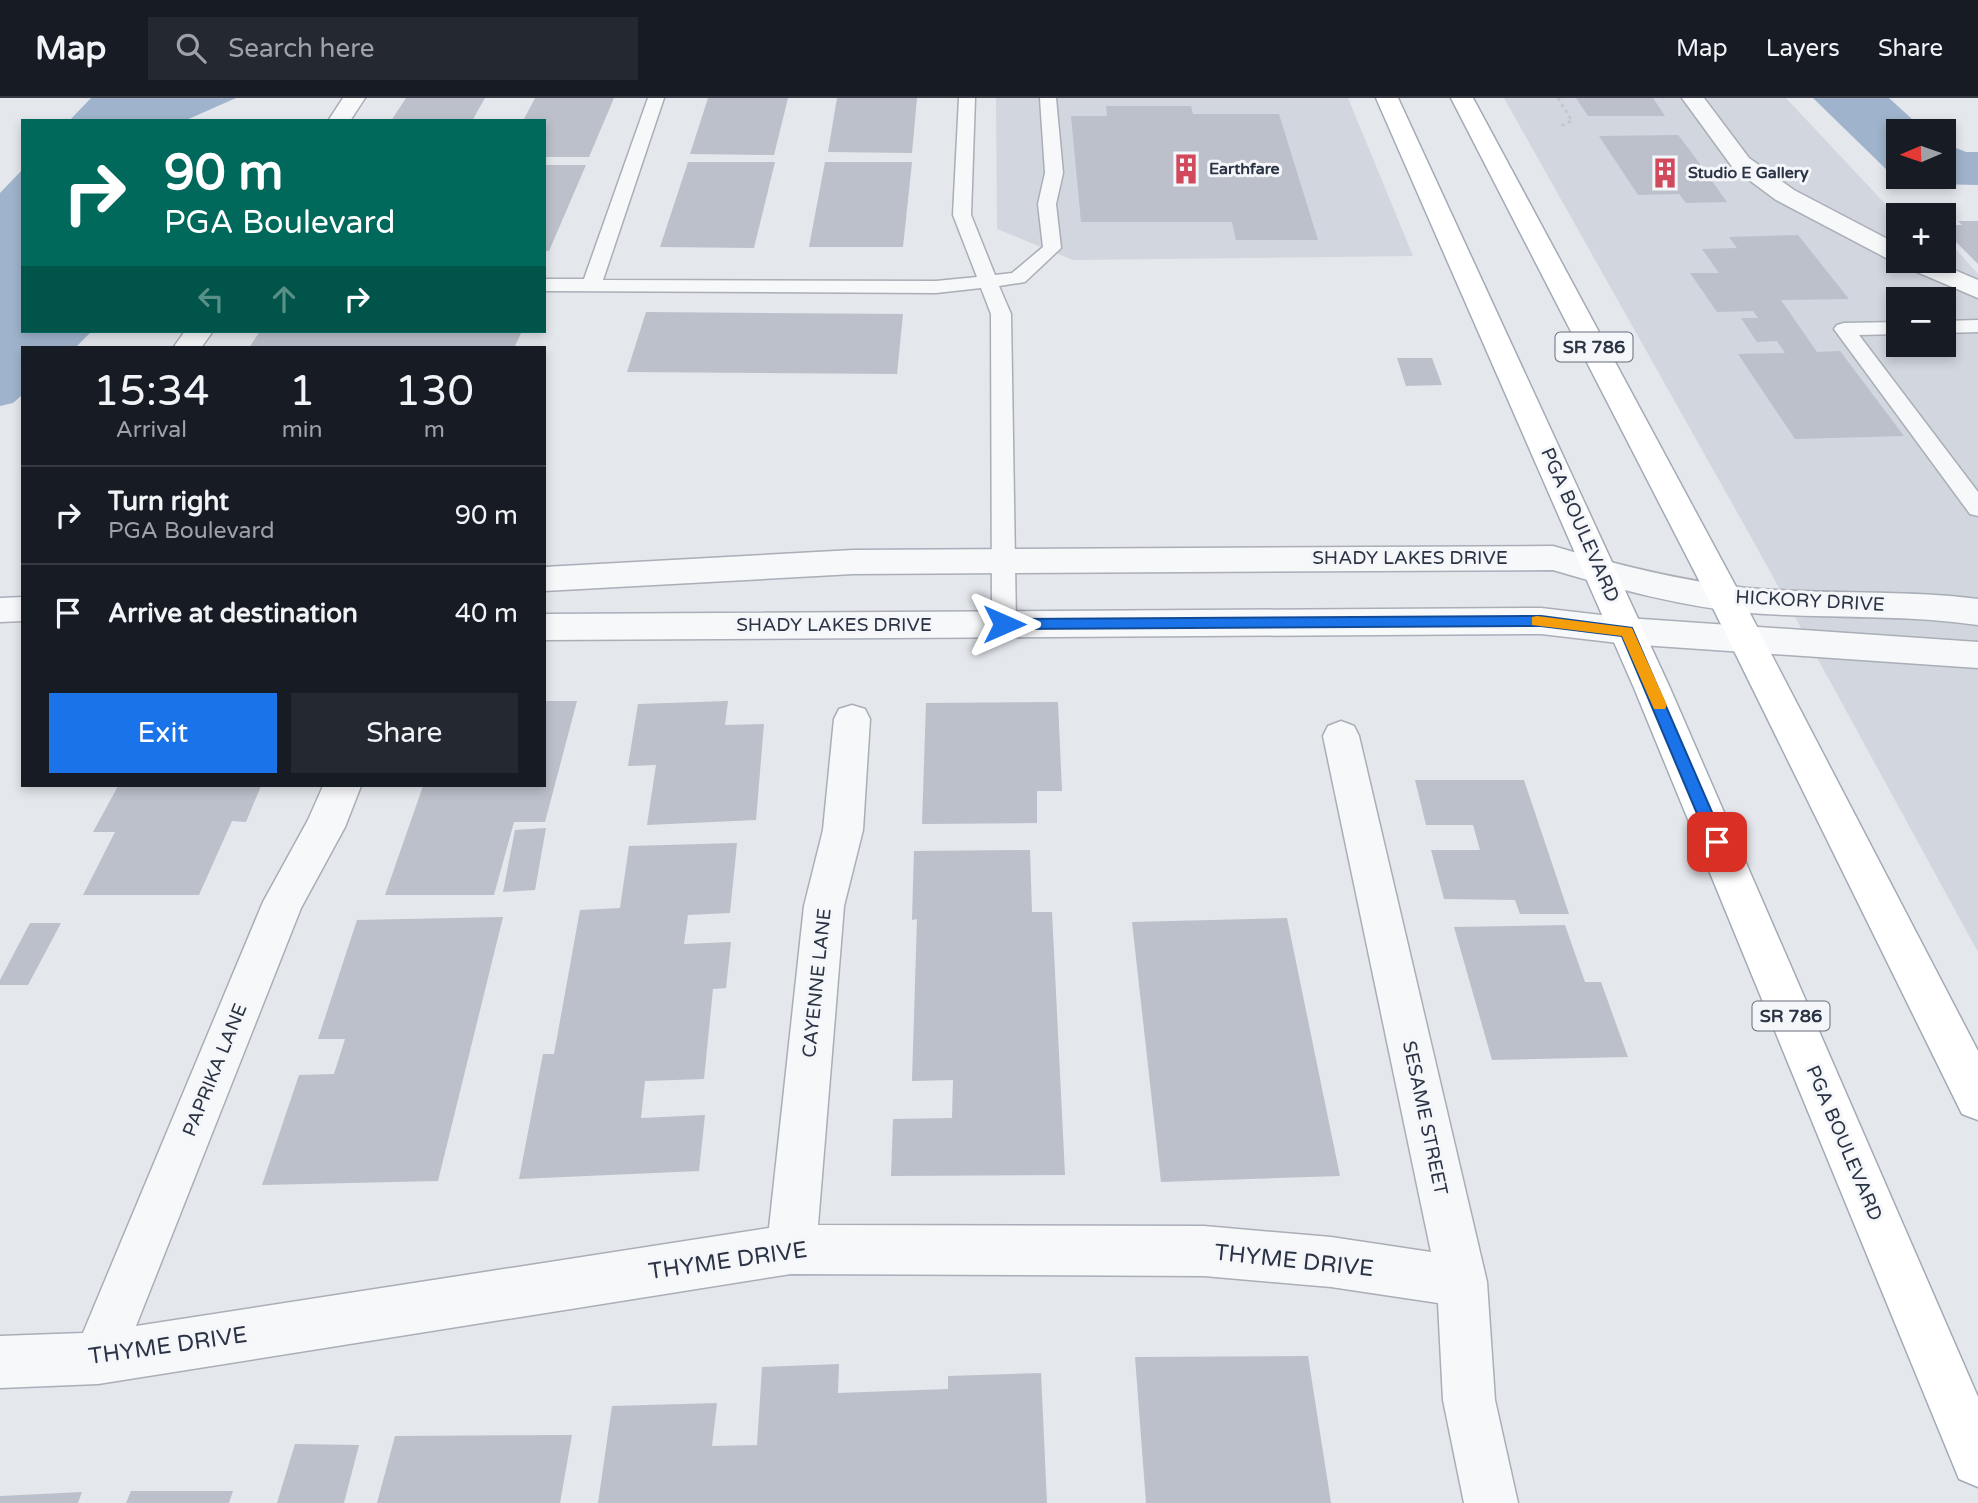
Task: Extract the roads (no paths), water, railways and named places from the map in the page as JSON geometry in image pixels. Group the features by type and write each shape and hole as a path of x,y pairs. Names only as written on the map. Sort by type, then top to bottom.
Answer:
{"main road":[{"name":"PGA BOULEVARD","path":"1387,98 1602,572 1978,1460"},
{"name":"SR 786","path":"1462,98 1746,638 1978,1098"}],"street":[{"path":"340,119 354,98"},
{"path":"1693,98 1741,163 1785,194 1886,248"},
{"path":"1939,273 1978,290"},
{"name":"SHADY LAKES DRIVE","path":"546,579 853,562 1004,560 1553,558 1602,572"},
{"name":"HICKORY DRIVE","path":"1602,572 1724,596 1771,602 1978,612"},
{"name":"SHADY LAKES DRIVE","path":"546,627 1541,621 1627,631"},
{"path":"1627,631 1978,655"},
{"name":"CAYENNE LANE","path":"791,1248 824,906 843,830 852,719"},
{"name":"SESAME STREET","path":"1341,736 1462,1282 1469,1400 1491,1503"},
{"name":"PAPRIKA LANE","path":"98,1358 283,902 325,827 342,787"},
{"name":"THYME DRIVE","path":"0,1362 98,1358 791,1248 1204,1251 1331,1262 1462,1282"}],"lane":[{"path":"592,285 656,98"},
{"path":"967,98 962,215 1001,314 1004,624"},
{"path":"546,285 936,287 1018,278 1052,248 1047,204 1054,173 1048,98"},
{"path":"1956,327 1978,326"},
{"path":"1886,328 1844,329 1978,508"}],"water":[{"path":"91,98 236,98 189,119 71,119"},
{"path":"1813,98 1889,98 1912,119 1886,119 1886,169"},
{"path":"1956,148 1966,152 1978,152 1978,185 1956,185"},
{"path":"21,171 21,333 90,333 77,346 21,346 21,396 13,403 0,406 0,193"}],"place":[{"name":"Earthfare","path":"1186,169"},
{"name":"Studio E Gallery","path":"1665,173"}]}
